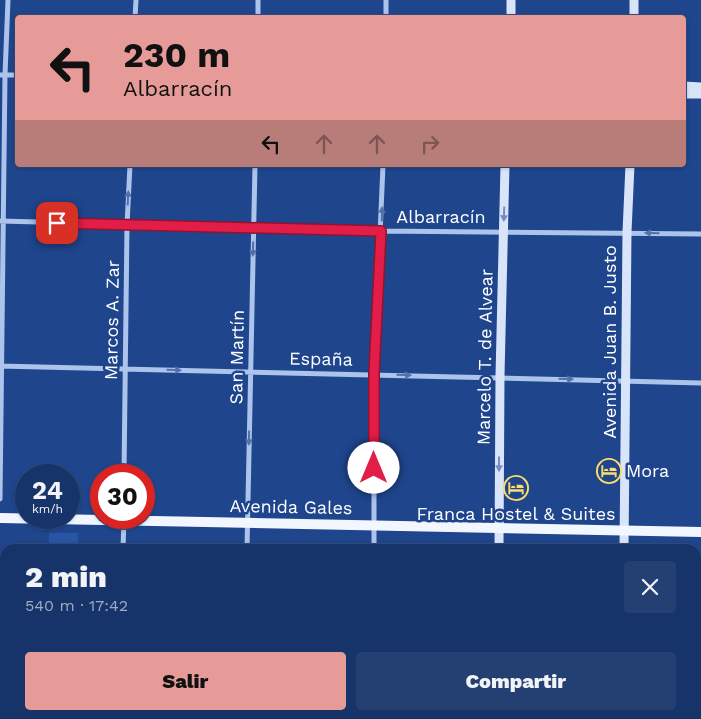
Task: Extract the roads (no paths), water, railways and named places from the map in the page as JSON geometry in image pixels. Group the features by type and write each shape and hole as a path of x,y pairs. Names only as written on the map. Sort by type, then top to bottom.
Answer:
{"main road":[{"path":"511,0 511,15"},
{"path":"634,0 634,15"},
{"path":"686,86 701,87"},
{"path":"686,94 701,94"},
{"name":"Marcelo T. de Alvear","path":"498,544 505,167"},
{"name":"Avenida Juan B. Justo","path":"624,544 627,232 630,167"},
{"name":"Avenida Gales","path":"0,518 90,518"},
{"name":"Avenida Gales","path":"155,519 701,532"}],"street":[{"path":"0,499 3,75 8,0"},
{"path":"136,0 136,15"},
{"path":"258,0 258,15"},
{"path":"386,0 386,15"},
{"name":"Marcos A. Zar","path":"124,464 127,225 130,167"},
{"name":"San Martín","path":"247,544 256,167"},
{"path":"374,544 374,374 383,167"},
{"name":"Albarracín","path":"2,221 127,225 254,226 381,231 701,234"},
{"name":"España","path":"1,366 500,376 701,383"},
{"path":"123,544 124,529"}],"place":[{"name":"Mora","path":"609,471"},
{"name":"Franca Hostel & Suites","path":"516,488"}]}
